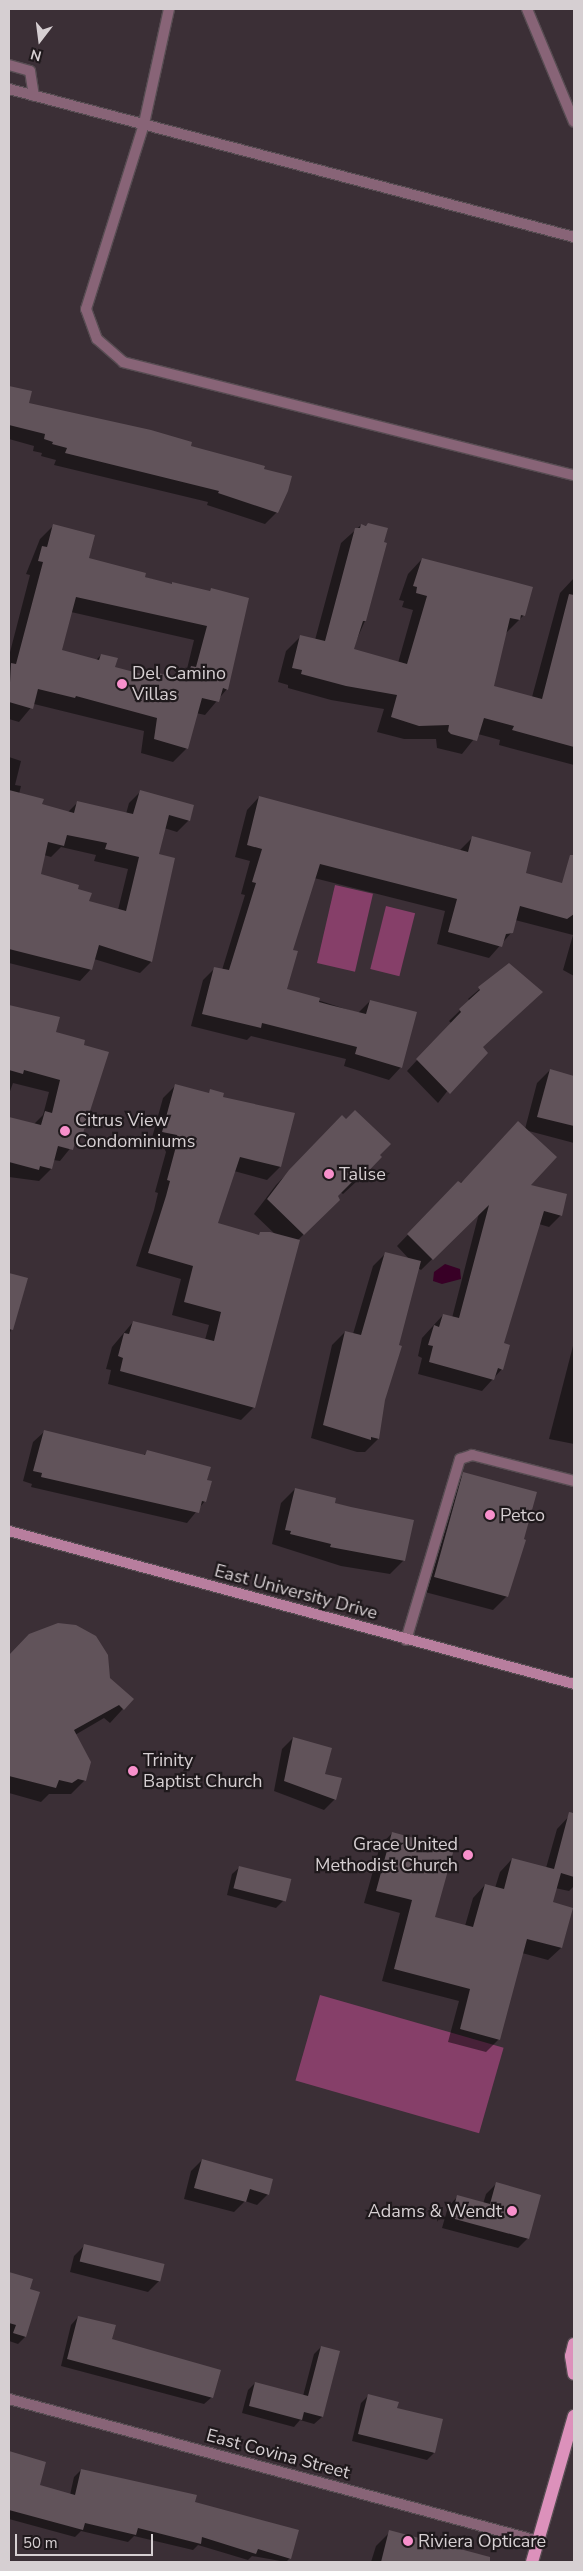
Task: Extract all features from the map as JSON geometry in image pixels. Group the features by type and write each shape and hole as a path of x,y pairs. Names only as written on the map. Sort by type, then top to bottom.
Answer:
{"main road":[{"name":"East University Drive","path":"9,1531 574,1684"},
{"path":"573,2353 574,2374"},
{"path":"532,2562 574,2416"}],"street":[{"path":"169,9 144,124 86,309 96,339 123,362 574,475"},
{"path":"528,9 574,122"},
{"path":"9,65 30,71 34,96"},
{"path":"9,89 574,237"},
{"path":"406,1640 460,1459 472,1455 574,1481"},
{"name":"East Covina Street","path":"9,2399 538,2541"}],"shaded area":[{"path":"335,885 373,894 355,972 317,963"},
{"path":"386,906 415,913 399,976 370,969"},
{"path":"445,1264 460,1269 461,1279 442,1284 433,1281 434,1272"},
{"path":"320,1995 504,2048 479,2133 295,2081"}],"building":[{"path":"9,386 32,391 29,403 151,430 192,442 191,446 265,466 264,469 292,476 288,491 278,513 218,493 219,491 65,453 67,448 52,444 53,442 44,439 45,434 9,425"},
{"path":"368,523 388,528 384,542 387,543 366,621 363,621 354,649 407,664 427,596 416,593 417,587 413,586 422,558 507,580 533,587 525,616 521,615 520,620 510,618 494,686 542,699 569,594 574,595 574,747 512,730 514,726 484,718 477,741 451,734 448,731 449,725 419,726 391,717 397,695 346,686 301,674 302,670 292,668 300,635 325,641 355,528 360,528 361,524 366,526"},
{"path":"53,524 95,535 89,558 146,573 145,577 172,584 172,582 210,591 211,588 249,598 228,690 223,688 219,702 202,698 188,749 154,739 157,718 76,696 75,698 38,689 33,709 9,702 11,663 16,664 43,562 38,561 42,546 47,547","holes":["76,597 207,626 196,667 191,666 187,680 154,672 153,677 115,667 118,658 101,654 99,660 62,650"]},
{"path":"9,790 44,799 42,804 74,813 77,801 133,814 140,790 194,805 190,821 169,815 159,854 175,858 152,962 99,945 92,970 9,949","holes":["67,835 107,843 105,849 139,857 126,911 89,901 92,893 78,889 79,885 41,874 48,842 64,846"]},
{"path":"259,796 468,852 472,836 531,852 526,873 562,883 570,855 574,855 574,914 567,919 520,906 513,933 506,934 502,947 448,932 457,899 320,864 293,950 298,951 287,989 320,998 319,1002 366,1014 370,1000 417,1012 402,1068 355,1054 357,1047 262,1023 261,1028 202,1014 214,967 229,970 256,883 252,882 262,849 247,845"},
{"path":"509,963 543,992 483,1047 488,1053 450,1094 416,1059 461,1012 459,1009 480,990 478,987"},
{"path":"9,1005 60,1017 56,1032 85,1040 84,1045 109,1052 82,1136 77,1135 73,1150 58,1146 52,1169 40,1166 39,1170 9,1162 9,1117 41,1125 45,1111 52,1113 60,1080 24,1070 23,1074 9,1070"},
{"path":"550,1069 574,1076 574,1126 537,1117"},
{"path":"175,1084 209,1093 210,1089 224,1093 223,1097 295,1113 281,1167 240,1157 218,1223 259,1235 260,1232 270,1232 300,1240 255,1408 120,1371 123,1358 118,1356 124,1333 129,1334 133,1321 214,1341 221,1312 184,1302 193,1266 148,1253 170,1181 167,1180 178,1139 177,1135 162,1132"},
{"name":"Talise","path":"355,1110 391,1144 380,1155 382,1157 358,1182 355,1179 338,1196 340,1200 304,1235 267,1199 289,1170 342,1115 346,1119"},
{"path":"518,1121 557,1157 531,1185 567,1194 562,1216 544,1211 504,1343 510,1345 503,1370 498,1368 494,1380 429,1362 433,1346 428,1345 434,1325 439,1327 443,1314 459,1318 489,1205 433,1260 407,1234 458,1181 461,1183"},
{"path":"385,1252 421,1261 399,1345 402,1346 385,1400 379,1439 371,1437 371,1440 323,1425 345,1331 361,1335"},
{"path":"9,1273 28,1278 13,1330 9,1329"},
{"path":"44,1430 145,1455 147,1450 211,1467 207,1480 212,1481 206,1502 202,1501 199,1513 41,1477 42,1473 33,1471"},
{"name":"Petco","path":"463,1472 537,1492 524,1539 526,1540 508,1597 434,1577"},
{"path":"295,1488 336,1498 335,1503 414,1520 405,1561 330,1547 331,1544 290,1534 291,1531 285,1530"},
{"path":"58,1623 76,1625 96,1636 108,1655 110,1678 134,1699 124,1710 119,1705 74,1730 91,1762 86,1781 78,1779 72,1783 59,1780 56,1788 9,1776 9,1655 29,1634"},
{"path":"293,1737 332,1748 325,1774 342,1778 336,1800 284,1781"},
{"path":"569,1812 574,1813 574,1877 561,1873 553,1902 573,1908 562,1948 527,1939 500,2040 460,2029 470,1989 394,1969 412,1900 376,1891 392,1832 454,1849 435,1917 473,1927 485,1884 504,1889 512,1858 554,1869"},
{"path":"239,1866 291,1879 286,1901 233,1888"},
{"path":"202,2159 273,2179 269,2195 250,2189 246,2202 194,2188"},
{"name":"Adams & Wendt","path":"496,2182 541,2195 529,2239 451,2218 457,2195 490,2204"},
{"path":"84,2244 165,2264 160,2282 80,2261"},
{"path":"9,2272 33,2279 30,2289 40,2292 26,2337 13,2333 16,2325 9,2323"},
{"path":"78,2316 116,2325 112,2339 221,2370 213,2398 67,2359"},
{"path":"321,2346 340,2351 323,2417 304,2412 302,2420 249,2406 255,2382 308,2396"},
{"path":"368,2394 399,2402 397,2408 443,2419 435,2453 358,2434"},
{"path":"9,2451 46,2462 40,2485 75,2495 81,2469 197,2495 195,2502 299,2530 291,2559 258,2549 256,2554 202,2537 201,2544 138,2528 136,2535 85,2523 83,2530 9,2510"},
{"name":"Riviera Opticare","path":"389,2530 490,2557 490,2562 381,2562"}],"place":[{"name":"Del Camino Villas","path":"122,684"},
{"name":"Citrus View Condominiums","path":"65,1131"},
{"name":"Talise","path":"329,1174"},
{"name":"Petco","path":"490,1515"},
{"name":"Trinity Baptist Church","path":"133,1771"},
{"name":"Grace United Methodist Church","path":"468,1855"},
{"name":"Adams & Wendt","path":"512,2211"},
{"name":"Riviera Opticare","path":"408,2541"}]}
